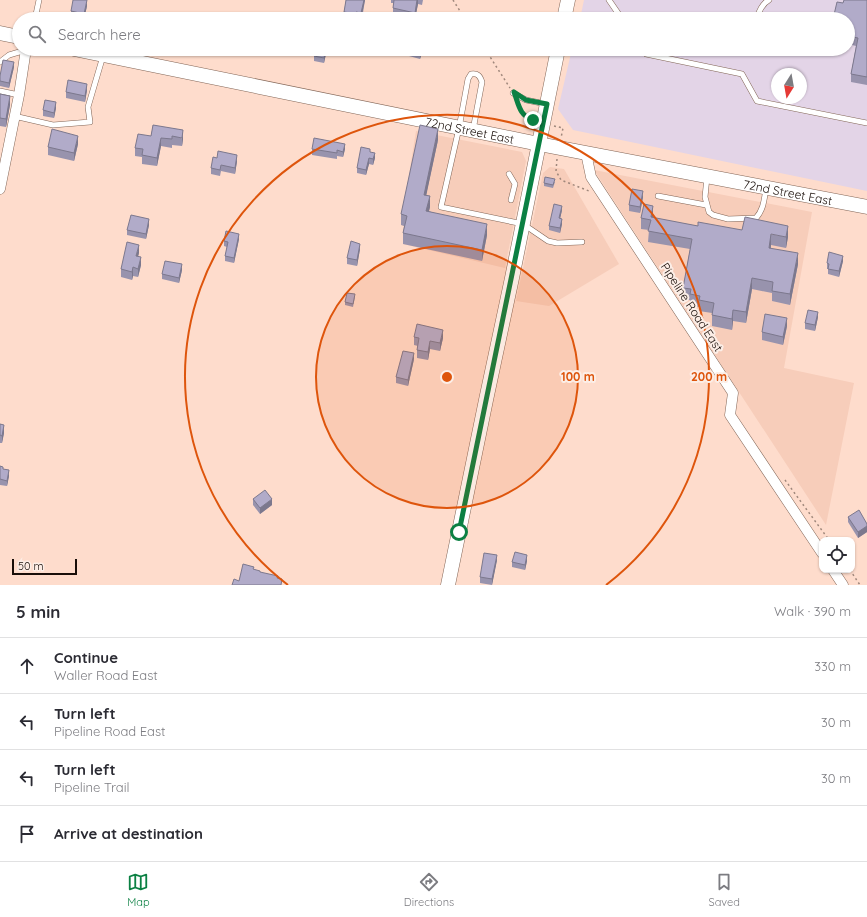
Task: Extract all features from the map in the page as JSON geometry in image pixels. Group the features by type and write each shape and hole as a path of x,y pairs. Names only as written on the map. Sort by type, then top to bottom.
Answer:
{"main road":[{"path":"565,12 568,0"},
{"path":"0,33 12,36"},
{"name":"72nd Street East","path":"108,56 473,131 867,207"},
{"path":"448,585 557,56"}],"street":[{"path":"0,189 19,95 25,56"},
{"name":"Pipeline Road East","path":"586,153 591,176 734,393 730,415 819,548"},
{"path":"836,573 843,585"}],"lane":[{"path":"36,12 39,0"},
{"path":"609,0 617,12"},
{"path":"759,12 766,1 769,0"},
{"path":"0,62 12,54"},
{"path":"14,116 53,125 90,122 88,107 103,56"},
{"path":"656,56 742,74 757,101 867,123"},
{"path":"473,131 482,82 480,76 476,74 471,74 468,79 459,128 441,207 523,224 548,241 557,243 582,242"},
{"path":"0,91 19,95"},
{"path":"514,92 526,100 547,104"},
{"path":"509,174 515,184 511,200"},
{"path":"707,176 705,197 709,212 713,215 728,219 756,218 763,206 766,188"},
{"path":"658,196 706,205"}],"path":[{"path":"452,0 460,12"},
{"path":"490,56 514,92 522,113 525,117 533,120"},
{"path":"555,126 563,128 562,134"},
{"path":"852,573 860,585"}],"shaded area":[{"path":"584,0 867,0 867,191 573,130 558,109 570,56 855,56 855,12 581,12"},
{"path":"416,131 522,152 526,161 505,268 403,244 406,227 401,225"},
{"path":"550,167 564,169 619,264 549,306 516,301 543,173"},
{"path":"594,170 812,212 784,368 854,383 826,525"}],"building":[{"path":"73,0 87,0 84,12 71,11"},
{"path":"346,0 364,0 361,12 344,12"},
{"path":"394,0 417,0 415,12 393,8"},
{"path":"844,0 867,0 867,77 851,74 858,38 855,37 855,12 835,12 837,2 843,3"},
{"path":"314,56 324,56 324,58"},
{"path":"3,60 14,62 9,83 0,81"},
{"path":"68,80 87,84 85,96 66,92"},
{"path":"0,94 10,96 6,119 0,118"},
{"path":"45,100 56,102 54,113 43,110"},
{"path":"153,125 183,130 182,138 172,136 172,139 161,138 157,158 142,155 143,149 135,148 138,134 151,136"},
{"path":"420,125 438,129 424,195 430,196 426,211 487,224 482,250 403,233 407,216 401,214"},
{"path":"52,129 78,136 74,153 48,147"},
{"path":"314,138 345,144 343,152 337,150 337,153 312,149"},
{"path":"361,147 370,149 370,152 375,153 373,159 369,158 366,170 357,168"},
{"path":"218,151 237,155 235,168 221,165 220,170 211,168 213,157 217,158"},
{"path":"545,177 555,179 553,185 544,183"},
{"path":"632,189 643,191 640,207 629,205"},
{"path":"554,204 562,206 559,218 562,219 560,228 549,226"},
{"path":"644,204 653,206 651,217 698,226 698,222 742,230 745,217 788,226 786,237 771,234 769,248 798,253 790,294 772,291 773,282 752,278 746,312 733,310 732,319 712,315 714,303 699,300 700,296 690,294 691,289 683,288 692,239 648,231 651,220 641,218"},
{"path":"131,215 149,219 146,234 127,230"},
{"path":"226,231 239,234 234,258 225,256 228,242 224,241"},
{"path":"351,241 360,244 357,260 347,258"},
{"path":"127,242 139,245 136,256 141,257 138,269 133,267 132,272 121,269"},
{"path":"829,252 843,256 839,271 828,269 829,264 827,263"},
{"path":"165,261 182,264 179,278 162,274"},
{"path":"347,293 355,294 353,304 345,302"},
{"path":"808,310 818,312 815,325 805,323"},
{"path":"765,314 787,318 783,337 762,332"},
{"path":"417,324 443,330 440,343 430,341 428,352 417,350 419,338 414,337"},
{"path":"403,351 414,353 408,380 396,377"},
{"path":"0,424 4,425 2,436 0,435"},
{"path":"0,466 3,467 3,469 9,470 7,481 0,479"},
{"path":"265,490 272,499 260,508 253,499"},
{"path":"859,510 867,526 858,532 848,517"},
{"path":"515,552 527,555 525,565 512,562"},
{"path":"484,553 497,555 492,579 480,577"},
{"path":"243,564 254,567 253,569 260,572 278,576 277,578 282,579 281,585 232,585 234,579 239,581"}],"route":[{"path":"459,532 547,104 526,100 514,92 522,113 525,117 533,120"}]}
